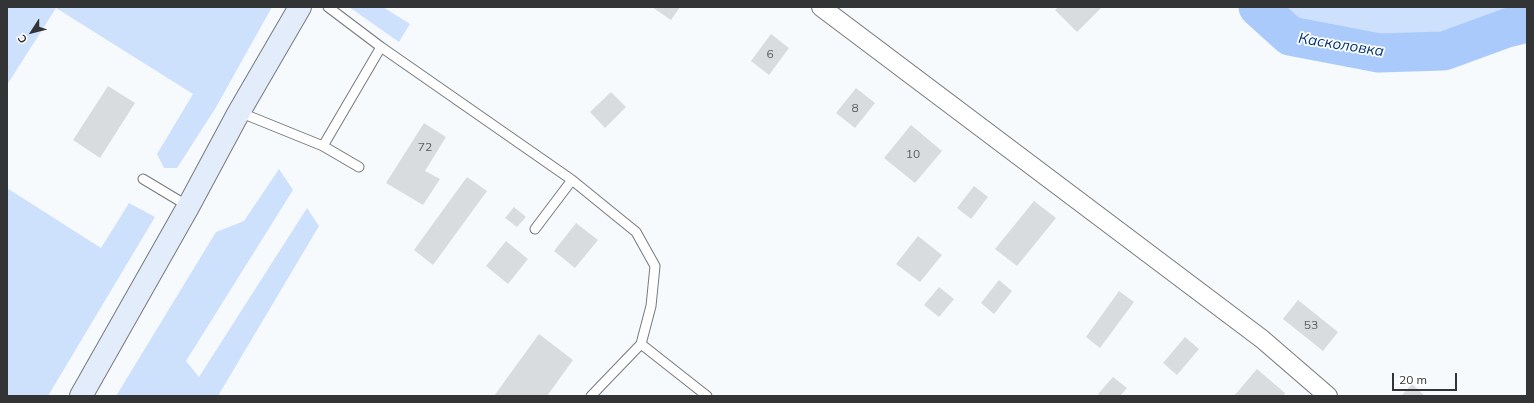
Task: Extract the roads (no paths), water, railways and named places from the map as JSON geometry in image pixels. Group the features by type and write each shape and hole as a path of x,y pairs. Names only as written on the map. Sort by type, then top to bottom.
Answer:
{"main road":[{"path":"80,396 188,207 239,112 300,7"}],"street":[{"path":"821,7 1262,339 1328,396"}],"lane":[{"path":"328,7 381,47 572,180 636,232 655,266 651,306 641,344 591,396"},
{"path":"323,146 381,47"},
{"path":"239,112 323,146 359,167"},
{"path":"143,179 188,207"},
{"path":"535,229 572,180"},
{"path":"641,344 707,396"}],"waterway":[{"name":"Касколовка","path":"1258,7 1290,36 1379,53 1444,51 1507,28 1527,23"}]}
